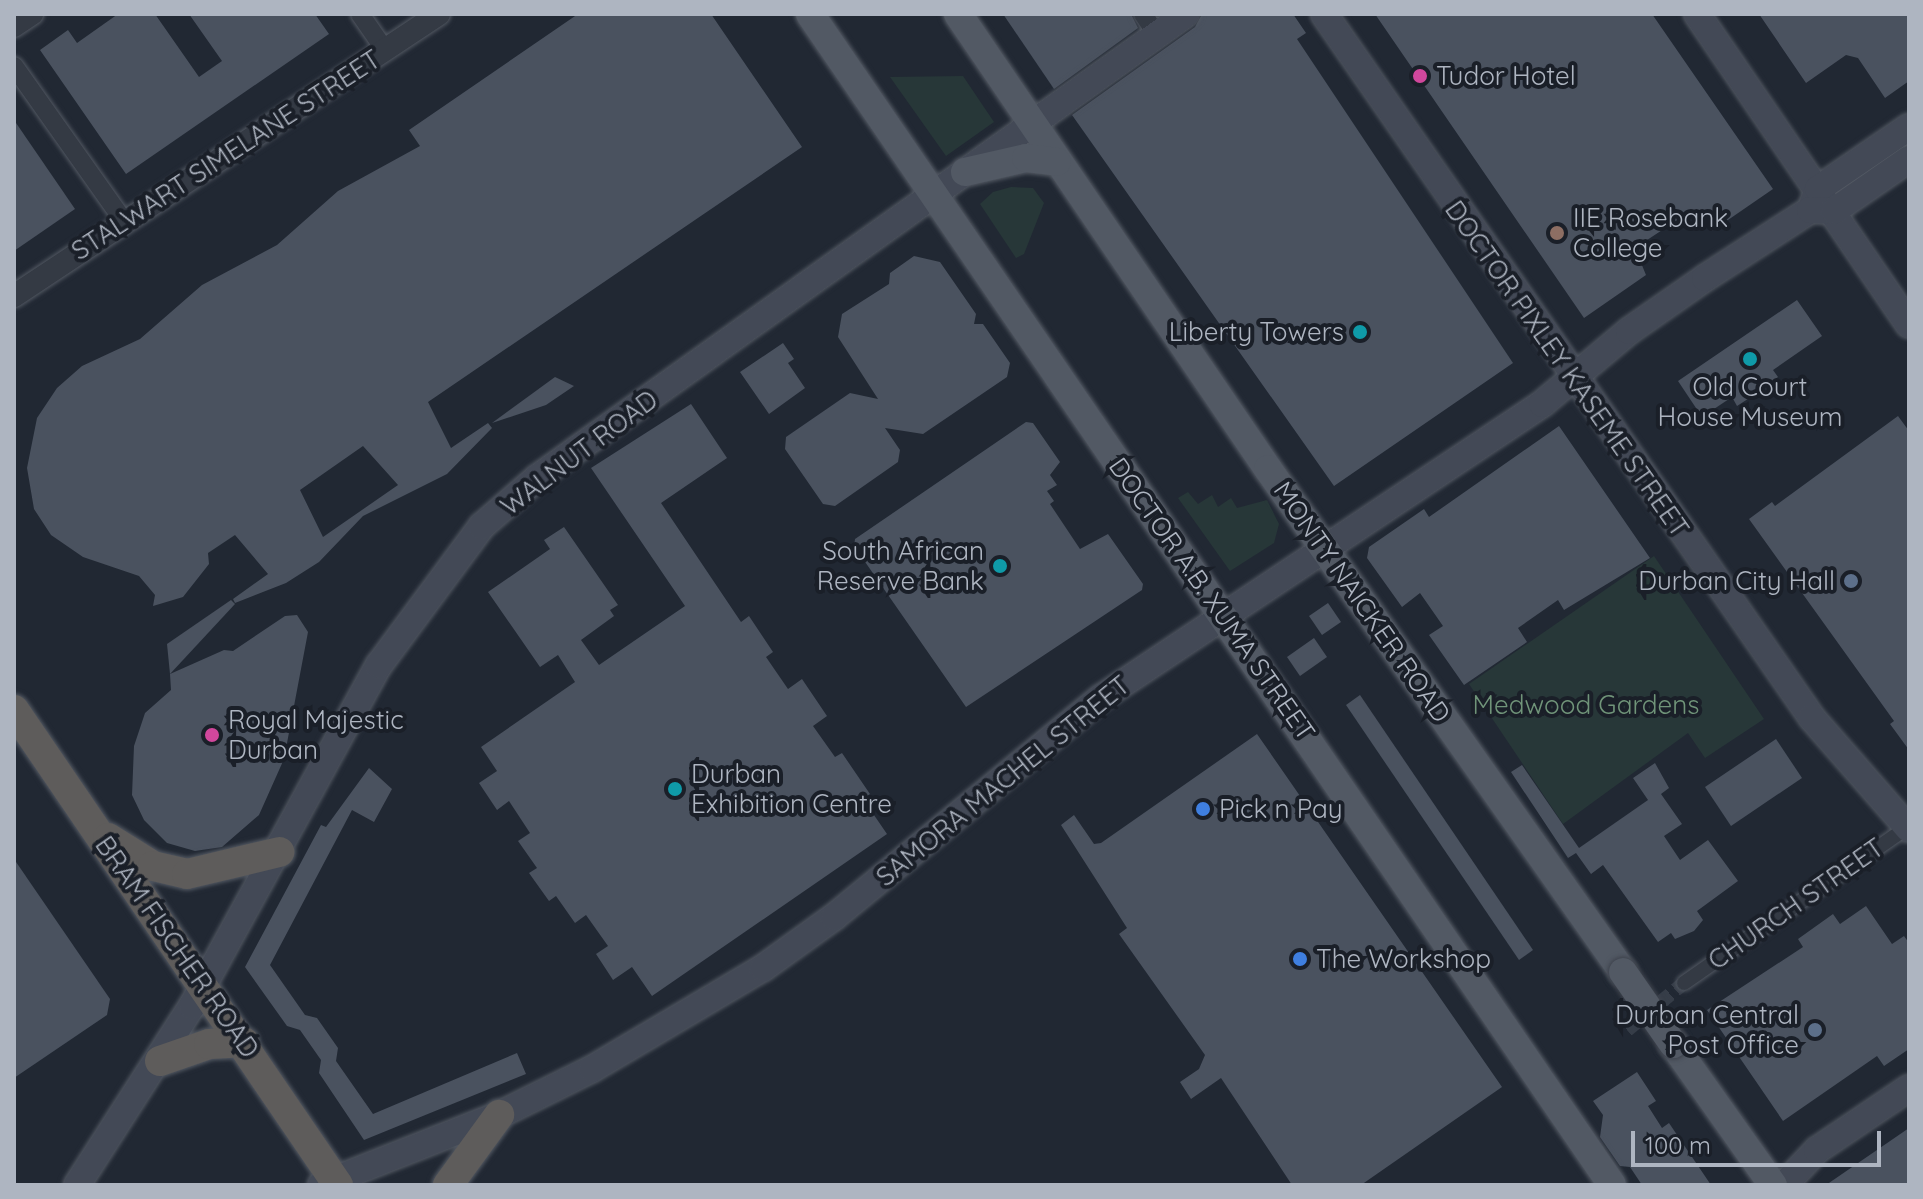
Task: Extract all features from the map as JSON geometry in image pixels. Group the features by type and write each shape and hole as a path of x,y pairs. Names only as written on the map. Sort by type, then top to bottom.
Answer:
{"highway":[{"name":"BRAM FISCHER ROAD","path":"14,710 244,1042 331,1183"},
{"path":"96,831 153,866 187,874 279,852"},
{"path":"160,1061 209,1044 244,1042"},
{"path":"448,1185 499,1115"}],"main road":[{"name":"DOCTOR A.B. XUMA STREET","path":"810,14 1612,1185"},
{"name":"MONTY NAICKER ROAD","path":"958,14 1323,546 1773,1185"},
{"name":"WALNUT ROAD","path":"77,1185 160,1061 279,852 379,665 482,526 537,478 1032,124 1150,24 1186,14"},
{"name":"DOCTOR PIXLEY KASEME STREET","path":"1324,14 1812,718 1909,827"},
{"path":"1697,14 1821,203 1909,325"},
{"name":"SAMORA MACHEL STREET","path":"1821,203 1909,127"},
{"path":"965,172 1026,158 1057,162"},
{"name":"SAMORA MACHEL STREET","path":"331,1183 499,1115 661,1031 763,968 846,907 1057,731 1323,546 1542,404 1629,331 1821,203 1909,159"},
{"path":"1784,1185 1817,1150 1909,1088"}],"street":[{"path":"14,26 32,14"},
{"path":"360,14 385,50"},
{"name":"STALWART SIMELANE STREET","path":"14,296 123,220 439,14"},
{"path":"14,66 123,220"},
{"name":"CHURCH STREET","path":"1684,983 1909,827"}],"green space":[{"path":"963,76 994,122 946,156 890,77"},
{"path":"1011,187 1033,188 1044,203 1024,254 1016,258 980,204 993,192"},
{"path":"1188,492 1198,504 1212,495 1218,507 1231,498 1237,508 1267,500 1279,524 1274,543 1230,571 1178,498"},
{"name":"Medwood Gardens","path":"1654,556 1764,719 1705,758 1688,733 1563,824 1469,684"}],"building":[{"path":"118,14 155,14 199,77 222,61 189,14 315,14 329,34 126,174 40,50 68,30 77,43"},
{"path":"578,14 711,14 802,147 428,402 451,448 488,423 492,428 447,474 363,516 319,562 286,583 235,603 233,599 268,574 235,535 208,553 209,564 183,597 153,606 155,595 139,576 83,557 51,535 34,509 27,468 37,418 57,388 82,366 140,339 202,285 277,245 338,191 420,146 409,130","holes":["363,446 398,485 323,537 300,490"]},
{"path":"1003,14 1131,14 1138,28 1054,89"},
{"path":"1202,14 1293,14 1306,33 1297,39 1513,363 1334,486 1072,115 1195,27"},
{"path":"1375,14 1652,14 1773,189 1712,231 1691,211 1635,248 1646,275 1584,318"},
{"path":"1759,14 1909,14 1909,81 1885,98 1858,58 1846,55 1806,83"},
{"path":"14,120 75,209 14,251"},
{"path":"914,256 940,262 976,314 974,324 983,324 1010,363 1007,377 923,434 885,428 900,450 898,462 835,506 823,504 785,449 786,437 850,393 878,399 838,337 842,314 889,284 890,273"},
{"name":"Old Court House Museum","path":"1797,300 1822,336 1773,370 1778,377 1754,395 1737,406 1732,397 1702,417 1678,381"},
{"path":"783,343 794,359 788,363 805,388 769,414 740,372"},
{"path":"555,377 574,386 546,405 492,423"},
{"name":"Durban Exhibition Centre","path":"691,404 727,458 661,503 741,622 749,616 773,652 766,657 788,689 802,679 827,716 813,726 835,757 842,753 870,794 863,799 887,834 652,996 632,967 613,980 596,954 608,946 586,915 575,923 556,896 549,901 529,873 537,868 518,841 530,833 509,801 497,810 479,783 497,771 481,747 575,682 558,655 540,667 488,592 550,549 544,540 564,527 618,605 610,610 614,616 581,640 599,665 685,606 591,468"},
{"name":"Durban City Hall","path":"1898,416 1909,431 1909,750 1890,724 1894,721 1749,519 1772,502 1775,506"},
{"name":"South African Reserve Bank","path":"1026,422 1033,423 1060,462 1050,475 1057,485 1047,491 1054,501 1050,504 1080,549 1108,534 1143,584 1142,590 966,707 854,546 855,539"},
{"path":"1559,426 1650,558 1564,610 1558,600 1518,628 1527,642 1464,685 1429,635 1443,626 1420,593 1402,607 1367,558 1369,547 1424,509 1429,517"},
{"path":"231,600 235,604 170,674 167,644"},
{"path":"1328,603 1341,622 1322,635 1309,616"},
{"name":"Royal Majestic Durban","path":"297,615 308,632 284,759 259,815 222,847 195,851 167,843 144,820 132,795 134,746 145,713 171,690 170,674 224,650 233,651 285,616"},
{"path":"1314,638 1327,657 1300,676 1287,657"},
{"path":"1360,695 1533,950 1519,960 1346,705"},
{"name":"The Workshop","path":"1257,734 1502,1087 1361,1185 1292,1185 1221,1078 1191,1099 1180,1082 1199,1069 1205,1055 1119,934 1127,928 1061,825 1074,815 1094,844 1101,843"},
{"path":"1776,739 1802,778 1731,826 1705,787"},
{"path":"1655,763 1669,788 1661,794 1682,824 1664,836 1680,860 1708,840 1738,881 1697,911 1703,920 1694,931 1675,939 1671,933 1658,942 1603,865 1591,874 1576,853 1568,858 1511,772 1522,765 1579,848 1648,800 1633,778"},
{"path":"369,768 392,789 374,822 352,810 270,965 305,1015 317,1018 338,1048 336,1061 373,1114 517,1053 526,1074 364,1140 319,1073 321,1060 300,1030 287,1026 245,967 321,825 326,827"},
{"path":"14,859 110,999 107,1015 14,1078"},
{"name":"Durban Central Post Office","path":"1866,906 1892,944 1904,936 1909,943 1909,1049 1884,1066 1877,1056 1783,1121 1707,1010 1803,947 1798,939 1833,914 1840,924"},
{"path":"1637,1072 1656,1101 1648,1106 1662,1128 1669,1123 1711,1185 1642,1185 1630,1167 1620,1166 1600,1137 1603,1115 1593,1101"},
{"path":"1909,1128 1909,1185 1826,1185"}],"tunnel":[{"path":"1627,1030 1684,983"}],"place":[{"name":"Tudor Hotel","path":"1420,76"},
{"name":"IIE Rosebank College","path":"1557,233"},
{"name":"Liberty Towers","path":"1360,332"},
{"name":"Old Court House Museum","path":"1750,359"},
{"name":"South African Reserve Bank","path":"1000,566"},
{"name":"Durban City Hall","path":"1851,581"},
{"name":"Royal Majestic Durban","path":"212,735"},
{"name":"Durban Exhibition Centre","path":"675,789"},
{"name":"Pick n Pay","path":"1203,809"},
{"name":"The Workshop","path":"1300,959"},
{"name":"Durban Central Post Office","path":"1815,1030"}]}
